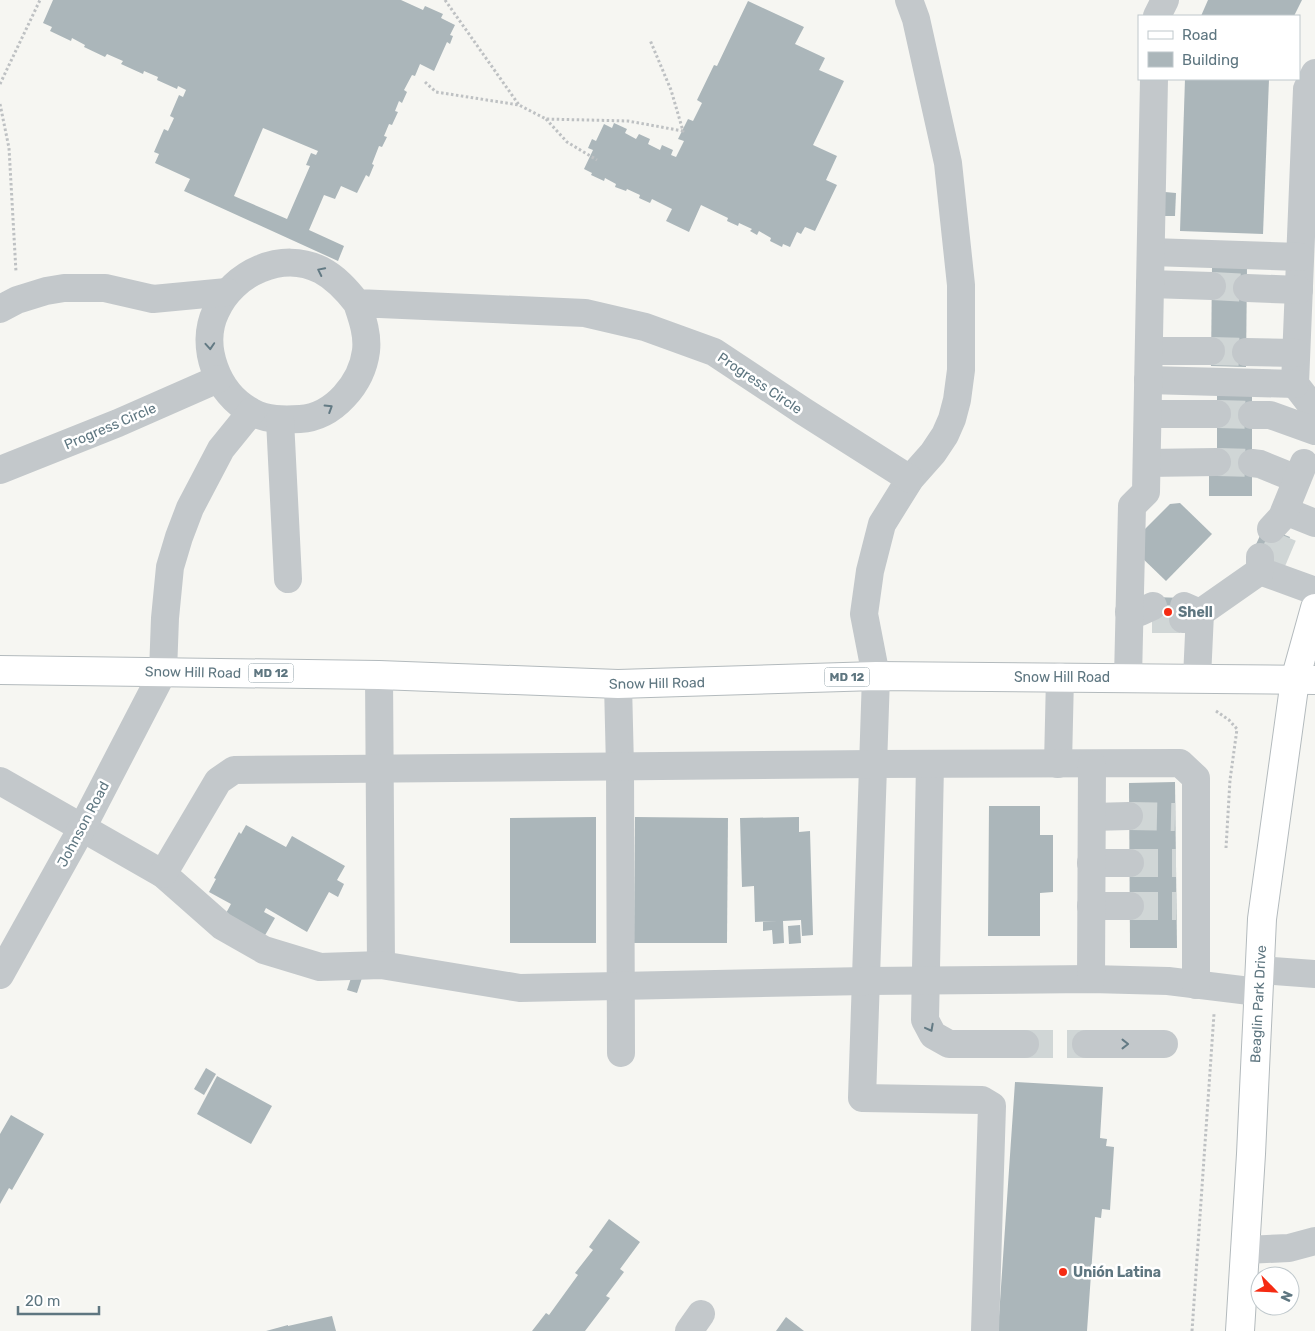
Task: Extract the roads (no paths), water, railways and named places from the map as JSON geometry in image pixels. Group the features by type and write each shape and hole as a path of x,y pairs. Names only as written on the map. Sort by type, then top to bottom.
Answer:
{"main road":[{"name":"Beaglin Park Drive","path":"1240,1331 1262,918 1305,680 1315,608"},
{"name":"Snow Hill Road","path":"0,670 379,675 618,684 876,676 1305,680"}],"street":[{"path":"908,0 916,18 948,163 961,285 961,370 958,400 945,435 933,453 910,479 882,524 870,571 864,614 876,676 862,1098 982,1100 992,1106 985,1331"},
{"path":"1158,15 1165,0"},
{"path":"1315,73 1307,89 1295,384 1315,410"},
{"path":"1128,678 1144,612 1132,506 1146,492 1154,80"},
{"path":"1151,252 1300,257"},
{"path":"295,263 320,269 341,283 357,303 365,326 366,350 360,374 346,394 328,410 305,419 280,420 266,417 251,412 238,403 218,379 211,357 209,334 215,311 227,292 246,275 270,265 295,263"},
{"path":"1150,284 1212,286"},
{"path":"9,305 46,291 64,288 104,288 153,300 227,292"},
{"path":"1247,288 1299,290"},
{"name":"Progress Circle","path":"357,303 585,313 645,327 714,352 802,411 910,479"},
{"path":"1149,351 1211,351"},
{"path":"1246,352 1296,353"},
{"name":"Progress Circle","path":"0,470 118,423 218,379"},
{"path":"1148,380 1295,384"},
{"path":"163,672 165,618 170,567 178,537 190,508 221,449 251,412"},
{"path":"1148,414 1217,414"},
{"path":"1252,414 1270,415 1315,432 1305,469 1280,523 1315,522"},
{"path":"280,420 288,579"},
{"path":"1147,463 1217,462"},
{"path":"1252,463 1305,469"},
{"path":"1198,678 1189,612 1264,563 1315,590"},
{"name":"Johnson Road","path":"0,975 82,828 163,672"},
{"path":"379,675 380,965"},
{"path":"1058,764 1060,677"},
{"path":"618,684 621,1053"},
{"path":"163,874 218,781 234,770 1180,763 1196,778 1186,816 1186,906 1196,984"},
{"path":"930,764 926,1020 933,1035 949,1044 1025,1044"},
{"path":"1091,979 1092,764"},
{"path":"0,781 163,874 222,926 264,950 320,967 380,965 520,988 927,980 1091,979 1196,984 1259,981 1315,974"},
{"path":"1092,817 1129,816"},
{"path":"1091,863 1130,863"},
{"path":"1091,906 1130,906"},
{"path":"1086,1044 1164,1044"},
{"path":"1245,1250 1289,1248 1315,1241"}],"tunnel":[{"path":"1212,286 1247,288"},
{"path":"1211,351 1246,352"},
{"path":"1217,414 1252,415"},
{"path":"1217,462 1252,463"},
{"path":"1272,561 1283,535"},
{"path":"1152,619 1183,619"},
{"path":"1129,816 1175,817"},
{"path":"1130,863 1176,863"},
{"path":"1130,906 1176,906"},
{"path":"1025,1044 1086,1044"}],"place":[{"name":"Shell","path":"1168,612"},
{"name":"Unión Latina","path":"1063,1272"}]}
